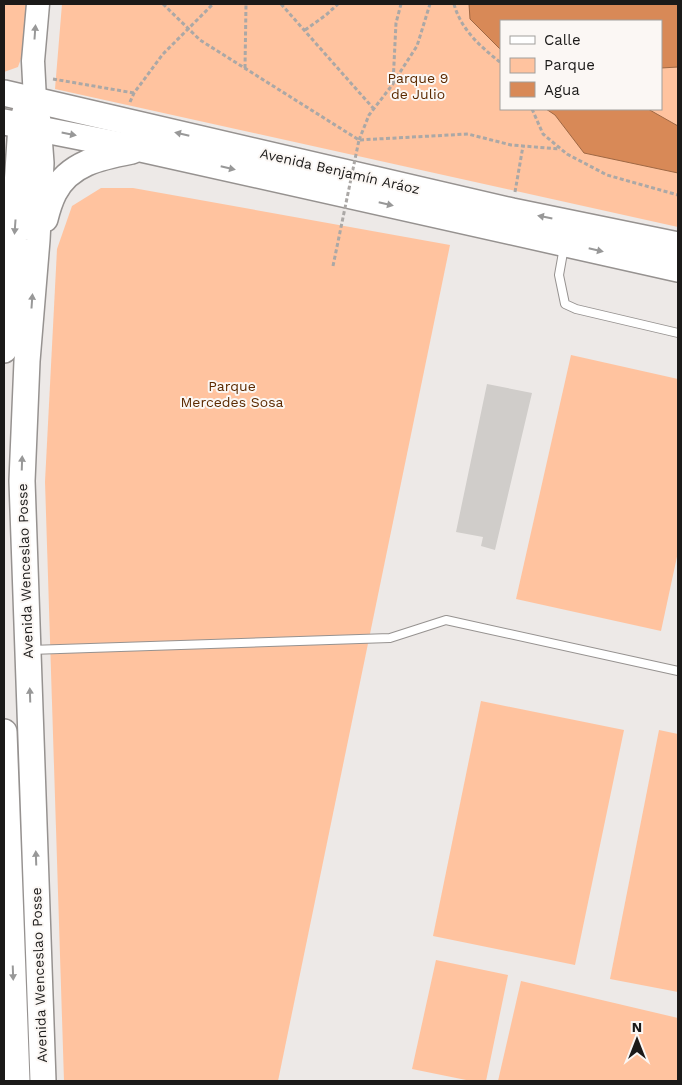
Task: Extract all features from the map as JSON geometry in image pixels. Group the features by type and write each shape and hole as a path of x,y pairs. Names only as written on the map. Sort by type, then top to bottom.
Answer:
{"main road":[{"name":"Avenida Wenceslao Posse","path":"38,4 33,68 35,100 21,125 41,163 27,361 22,482 43,1081"},
{"name":"Avenida Benjamín Aráoz","path":"4,93 512,211 678,245"},
{"name":"Avenida Benjamín Aráoz","path":"21,125 141,149 678,269"},
{"path":"4,350 21,125"},
{"path":"37,240 53,194 70,172 80,165 100,158 141,149"},
{"path":"4,153 18,178"},
{"path":"4,732 17,1081"}],"lane":[{"path":"564,243 559,275 565,304 576,309 678,333"},
{"path":"28,650 390,638 446,620 678,671"}],"path":[{"path":"163,4 200,40 360,140 468,134 511,145 560,149"},
{"path":"122,120 134,94 163,54 213,4"},
{"path":"245,68 246,4"},
{"path":"281,4 374,108"},
{"path":"305,30 326,16 338,4"},
{"path":"393,84 396,23 401,4"},
{"path":"333,266 360,140 369,115 393,84 417,46 430,4"},
{"path":"454,4 458,17 478,44 500,62"},
{"path":"33,68 134,94"},
{"path":"532,110 543,134 567,154 607,175 678,195"},
{"path":"512,211 523,146"}],"green space":[{"path":"4,4 26,4 23,53 18,67 4,72"},
{"name":"Parque 9 de Julio","path":"62,4 678,4 678,227 55,89"},
{"name":"Parque Mercedes Sosa","path":"101,188 133,188 450,245 278,1081 64,1081 45,482 57,249 72,206"},
{"path":"571,355 678,379 678,552 661,631 516,599"},
{"path":"481,701 624,730 575,965 433,936"},
{"path":"659,730 678,734 678,992 610,979"},
{"path":"436,960 508,975 486,1081 471,1081 412,1069"},
{"path":"521,981 678,1018 678,1081 498,1081"}],"water":[{"path":"469,4 678,4 678,67 662,68 662,20 500,20 500,49 470,19"},
{"path":"548,110 650,110 678,126 678,173 584,153 555,115"}],"building":[{"path":"487,384 532,393 495,550 481,546 483,537 456,532"}]}
